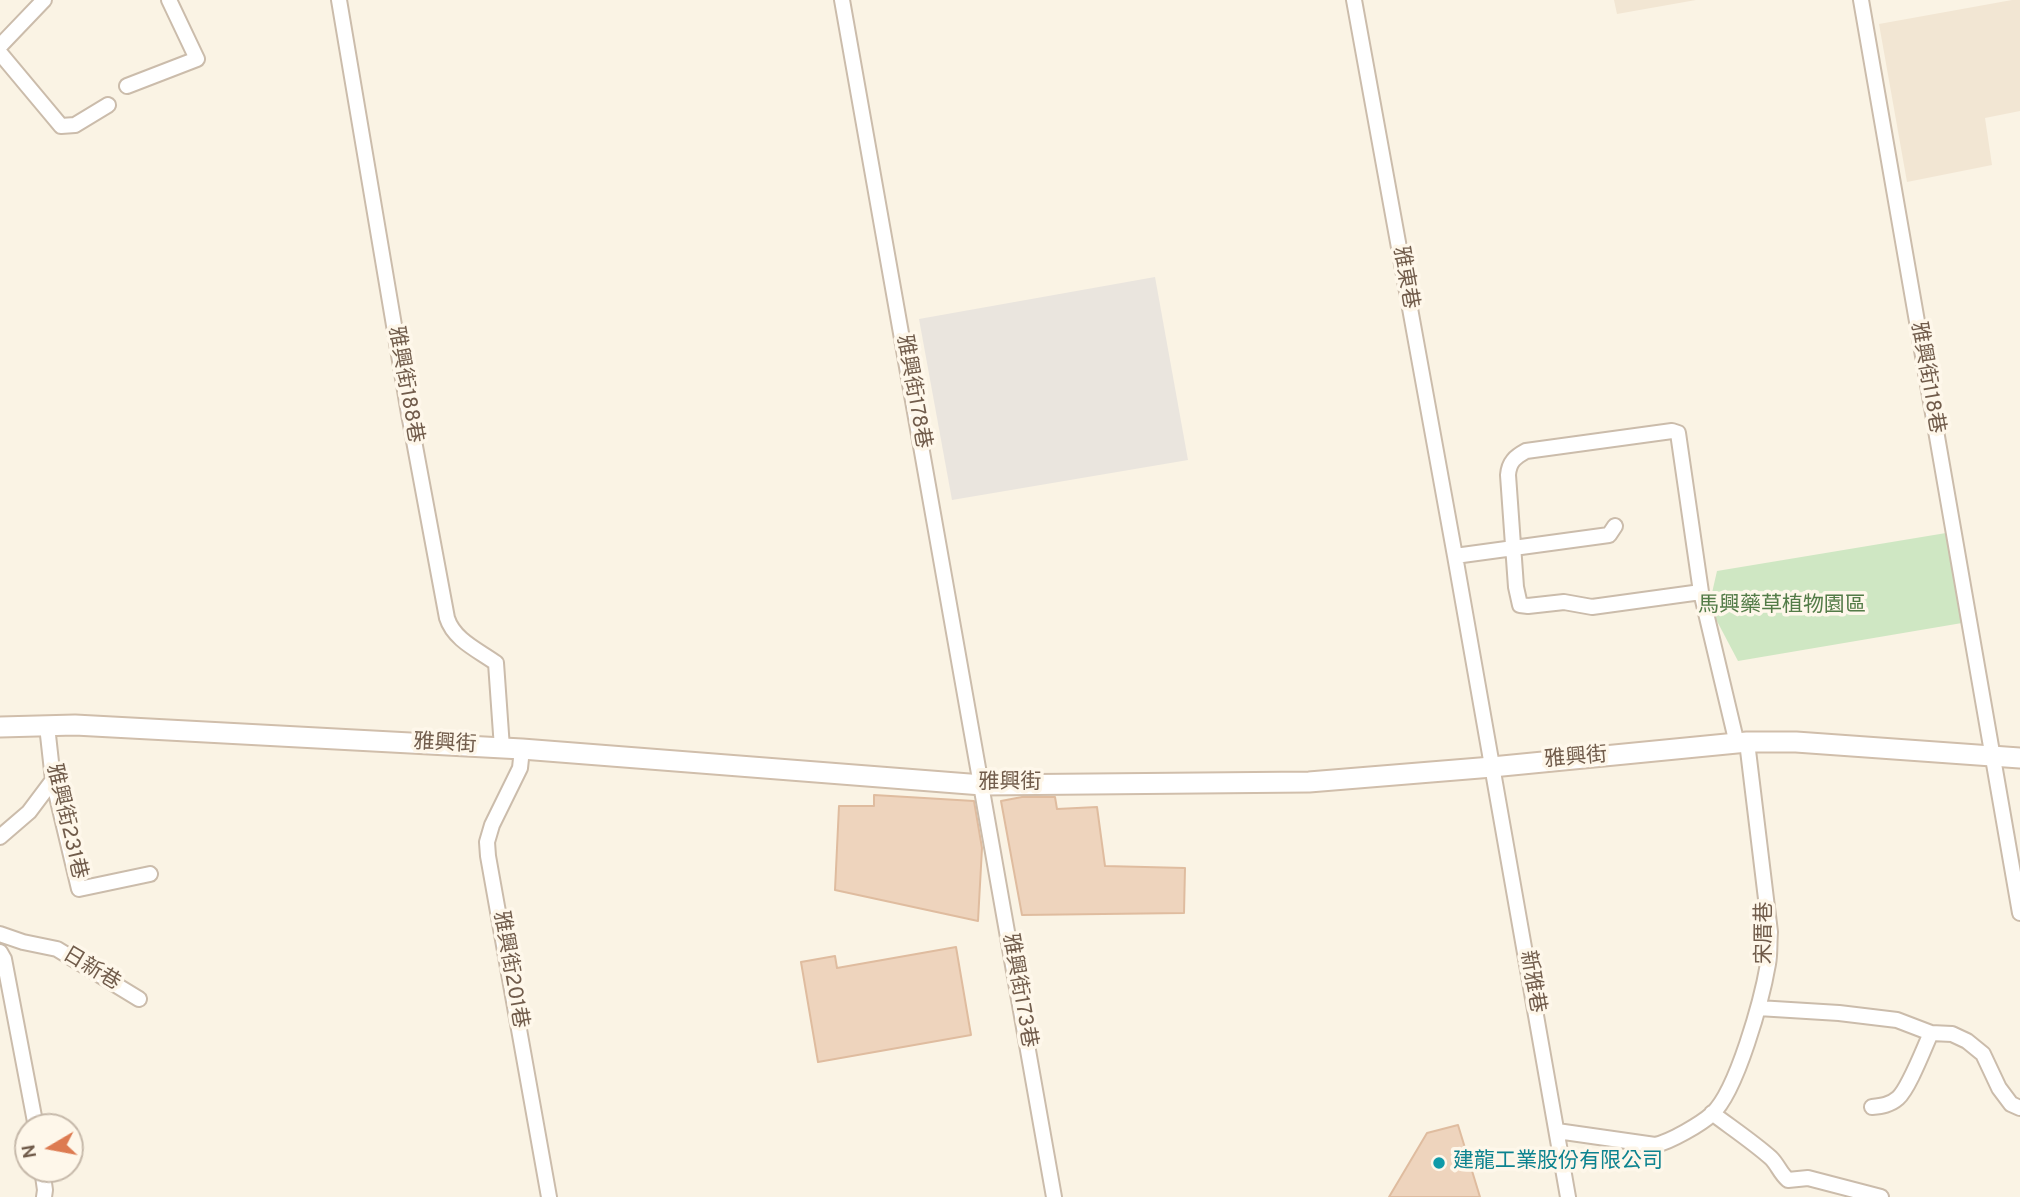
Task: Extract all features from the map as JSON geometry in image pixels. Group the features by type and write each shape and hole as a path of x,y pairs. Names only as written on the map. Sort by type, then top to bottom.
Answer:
{"street":[{"path":"0,46 44,0"},
{"path":"127,86 197,59 169,0"},
{"name":"雅興街188巷","path":"339,0 409,414 447,618 450,627 460,638 496,663 512,748"},
{"name":"雅興街178巷","path":"842,0 982,785"},
{"name":"雅東巷","path":"1354,0 1492,767"},
{"name":"雅興街118巷","path":"1861,0 2020,913"},
{"path":"0,53 61,126 75,125 108,105"},
{"path":"1700,592 1592,607 1564,602 1520,605 1516,587 1509,466 1518,455 1527,452 1672,431 1678,433 1700,592 1742,743"},
{"path":"1455,556 1609,535 1615,526"},
{"name":"雅興街","path":"0,727 75,725 512,748 982,785 1309,782 1742,743 1796,742 2020,758"},
{"name":"雅興街231巷","path":"47,726 53,780 79,889 150,874"},
{"name":"宋厝巷","path":"1557,1131 1656,1145 1666,1142 1713,1113 1729,1090 1758,1008 1769,962 1770,932 1742,743"},
{"name":"雅興街201巷","path":"512,748 520,768 492,825 487,842 488,856 549,1197"},
{"name":"新雅巷","path":"1492,767 1569,1197"},
{"path":"0,837 29,812 53,780"},
{"name":"雅興街173巷","path":"982,785 1055,1197"},
{"name":"日新巷","path":"0,934 23,942 57,948 139,999"},
{"path":"0,952 4,959 33,1113"},
{"path":"1758,1008 1897,1020 1931,1033 1952,1034 1983,1054 1999,1088 2011,1104 2020,1108"},
{"path":"1872,1107 1885,1106 1899,1097 1931,1033"},
{"path":"1713,1113 1764,1152 1775,1162 1780,1174 1788,1180 1816,1180 1881,1197"}],"shaded area":[{"path":"1614,0 1696,0 1617,14"},
{"path":"2020,0 2020,111 1985,118 1992,165 1907,182 1879,24"},
{"path":"1155,277 1188,460 952,500 919,319"}],"green space":[{"name":"馬興藥草植物園區","path":"1946,533 1962,623 1738,661 1709,606 1717,571"}],"building":[{"path":"874,795 974,801 982,848 978,921 835,890 839,806 874,806"},
{"path":"1022,797 1055,797 1057,809 1097,807 1105,866 1185,868 1184,913 1022,915 1001,801"},
{"path":"956,947 971,1035 818,1062 801,962 835,956 837,968"},
{"name":"建龍工業股份有限公司","path":"1458,1125 1480,1197 1389,1197 1427,1133"}],"place":[{"name":"建龍工業股份有限公司","path":"1439,1163"}]}
